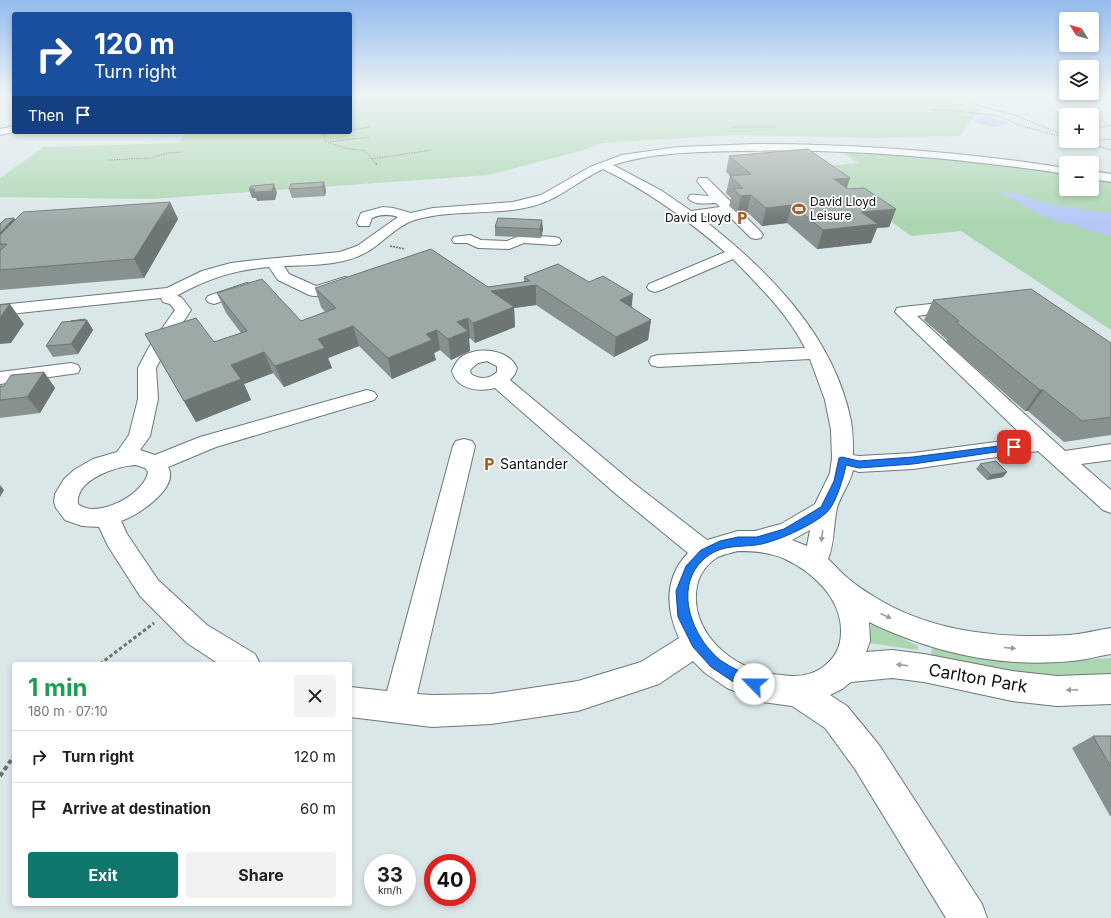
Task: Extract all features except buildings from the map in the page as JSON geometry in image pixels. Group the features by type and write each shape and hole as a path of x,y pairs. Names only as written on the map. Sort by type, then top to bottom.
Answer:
{"street":[{"path":"0,316 119,306 170,296 192,282 232,268 333,258 348,255 360,250 389,228 410,217 434,213 517,206 544,198 566,188 592,170 621,158 661,152 727,148 816,148 952,156 1059,170"},
{"path":"603,165 627,174 655,191 688,215 734,253 773,292 801,326 816,353 835,402 840,422 842,460 839,481 825,509 821,542 814,562"},
{"path":"1099,176 1111,178"},
{"path":"703,181 756,235"},
{"path":"694,198 700,200 719,199"},
{"path":"470,210 464,240 478,244 503,245 509,245 522,239 554,241"},
{"path":"688,215 730,210"},
{"path":"364,223 366,216 377,212 395,211 410,217"},
{"path":"655,286 734,253"},
{"path":"274,264 283,277 315,292 356,278"},
{"path":"214,299 253,286 232,268"},
{"path":"0,310 170,296 176,301 183,310 158,347 147,368 148,399 139,436 124,458"},
{"path":"973,305 903,312 1061,460 1111,504"},
{"path":"658,361 816,353"},
{"path":"0,378 71,369"},
{"path":"499,381 624,488 705,553"},
{"path":"155,464 208,442 367,396"},
{"path":"842,460 859,464 913,461 1043,443"},
{"path":"398,708 464,446"},
{"path":"1061,460 1111,452"},
{"path":"137,457 147,459 155,464 158,470 159,478 146,497 135,505 107,517 92,519 79,517 70,512 66,505 67,496 72,486 89,472 109,462 124,458 137,457"},
{"path":"757,541 788,532 825,509"},
{"path":"107,517 117,539 149,588 197,634 242,662"},
{"path":"738,541 757,541 777,544 814,562 829,574 841,588 852,608 857,629 854,650 845,668 824,684 796,691 768,689 740,679 716,663 697,643 684,617 681,591 689,569 705,553 720,545 738,541"},
{"path":"841,588 873,610 924,633 971,645 1019,649 1062,648 1111,641"},
{"path":"352,705 432,711 491,709 578,696 648,674 697,643"},
{"name":"Carlton Park","path":"845,668 892,664 924,668 1012,686 1057,691 1111,689"},
{"path":"796,691 836,717 867,757 968,918"}],"path":[{"path":"324,138 325,141 329,143 364,151 377,165"},
{"path":"329,143 363,138"},
{"path":"1099,140 1111,139"},
{"path":"1099,146 1111,150"},
{"path":"372,159 432,150"},
{"path":"109,160 150,158 169,153 181,152"},
{"path":"103,662 171,610"},
{"path":"0,776 12,759"}],"green space":[{"path":"182,138 688,138 603,143 577,152 489,175 151,199 0,197 0,178 44,147 178,143"},
{"path":"843,152 964,161 1059,173 1059,196 1099,196 1099,179 1111,181 1111,330 961,231 911,236 816,167 858,163"},
{"path":"872,623 918,646 918,650 868,643"},
{"path":"932,648 979,658 1051,662 1111,658 1111,676 1068,676 1000,671 931,656"}],"water":[{"path":"992,189 1020,194 1038,201 1072,208 1111,213 1111,237 1072,224 1061,223 1041,215"}],"place":[{"name":"David Lloyd Leisure","path":"799,209"},
{"name":"David Lloyd","path":"742,218"},
{"name":"Santander","path":"489,464"}],"route":[{"path":"754,684 740,679 716,663 697,643 684,617 681,591 689,569 705,553 720,545 738,541 757,541 788,532 825,509 839,481 842,460 859,464 913,461 1014,447"}]}
